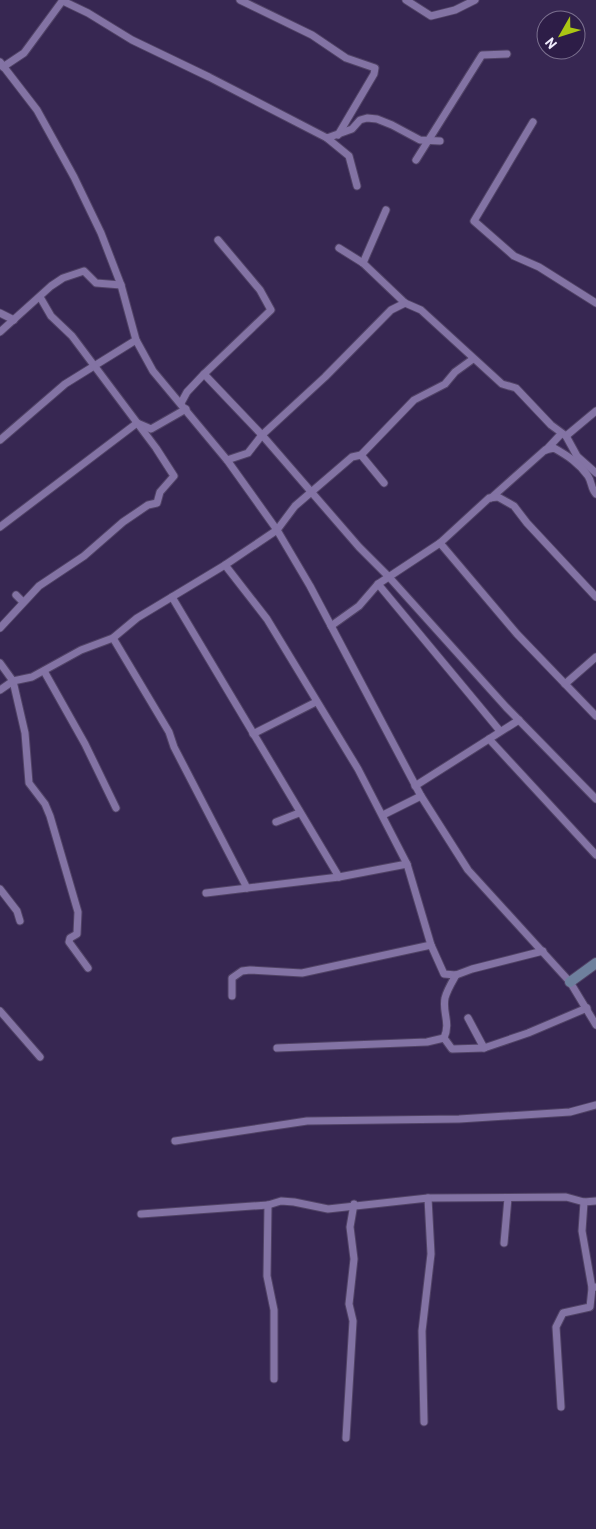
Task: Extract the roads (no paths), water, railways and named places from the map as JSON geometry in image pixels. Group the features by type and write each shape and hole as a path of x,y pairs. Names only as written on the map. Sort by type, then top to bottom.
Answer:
{"street":[{"path":"357,186 350,156 327,138 209,77 132,40 63,0 24,53 2,69 37,110 63,154 101,233 121,285 136,340 153,372 184,406 228,460 277,530 331,626 421,796 468,870 505,912 527,932 570,982 596,1025"},
{"path":"240,0 312,36 346,58 375,68 374,74 338,135"},
{"path":"406,0 431,16 455,10 475,0"},
{"path":"416,160 482,55 507,54"},
{"path":"327,138 352,129 360,120 367,118 377,119 392,125 420,140 440,141"},
{"path":"533,122 474,221 514,256 539,267 596,304"},
{"path":"363,263 386,210"},
{"path":"137,423 151,429 184,406 187,392 271,310 260,290 218,240"},
{"path":"339,248 363,263 405,303 421,310 472,359 502,384 516,388 564,435 577,456 596,473"},
{"path":"0,332 62,278 84,271 96,283 121,285"},
{"path":"0,628 40,586 84,556 123,522 131,519 148,505 157,503 160,492 174,476 72,336 51,316 40,297"},
{"path":"228,460 248,453 262,435 325,377 391,310 405,303"},
{"path":"0,313 14,320"},
{"path":"0,440 65,384 136,340"},
{"path":"0,690 13,681 32,677 81,650 113,638 137,618 225,565 277,530 295,506 352,457 361,455 414,400 445,384 455,372 472,359"},
{"path":"204,374 262,435 359,547 389,576 519,720 596,799"},
{"path":"331,626 359,606 378,584 440,544 462,525 482,503 491,498 545,450 596,411"},
{"path":"0,528 137,423"},
{"path":"545,450 554,448 572,458 589,478 592,490 596,494"},
{"path":"361,455 384,483"},
{"path":"491,498 498,497 514,506 527,523 596,597"},
{"path":"440,544 510,626 596,716"},
{"path":"225,565 267,619 384,815 408,864 431,945 444,974 456,975 472,969 543,951"},
{"path":"378,584 500,732"},
{"path":"16,595 23,602"},
{"path":"172,597 299,814 339,877"},
{"path":"113,638 169,732 174,746 247,888"},
{"path":"565,684 596,657"},
{"path":"0,663 13,681 25,733 30,783 45,804 50,816 79,917 77,934 70,938 69,942 88,968"},
{"path":"44,671 85,744 116,808"},
{"path":"253,734 316,702"},
{"path":"416,786 519,720"},
{"path":"490,739 596,855"},
{"path":"384,815 421,796"},
{"path":"276,822 299,814"},
{"path":"206,893 339,877 408,864"},
{"path":"0,889 17,911 20,921"},
{"path":"232,996 232,978 242,971 271,970 302,973 431,945"},
{"path":"570,982 596,963"},
{"path":"444,1038 448,1022 445,1011 445,998 456,975"},
{"path":"444,1038 452,1049 484,1048 528,1033 587,1008"},
{"path":"0,1012 40,1056"},
{"path":"468,1018 484,1048"},
{"path":"277,1048 427,1042 444,1038"},
{"path":"175,1141 307,1121 459,1120 570,1112 596,1105"},
{"path":"141,1214 268,1205 281,1201 328,1209 354,1204 428,1198 566,1197 584,1202 596,1201"},
{"path":"424,1422 422,1331 431,1254 428,1198"},
{"path":"504,1243 508,1198"},
{"path":"561,1407 556,1327 563,1313 590,1307 594,1287 582,1231 584,1202"},
{"path":"346,1438 353,1321 349,1304 354,1259 350,1227 354,1204"},
{"path":"268,1205 267,1276 274,1310 274,1379"}]}
